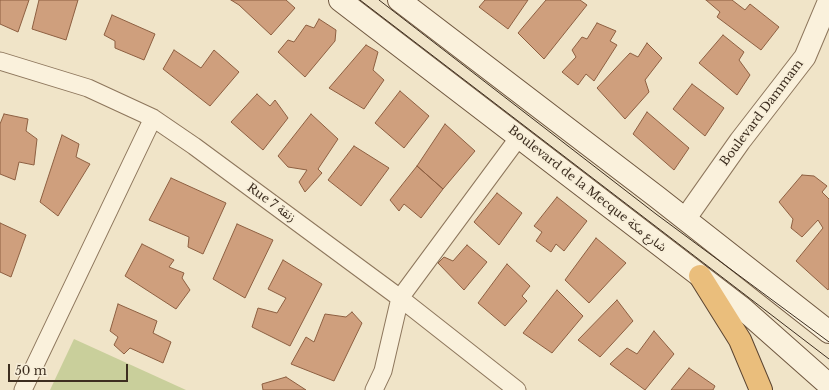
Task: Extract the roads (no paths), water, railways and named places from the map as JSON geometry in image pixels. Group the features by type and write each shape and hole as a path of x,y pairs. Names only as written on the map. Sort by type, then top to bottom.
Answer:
{"highway":[{"path":"700,276 740,340 761,390"}],"main road":[{"name":"Boulevard de la Mecque شارع مكة","path":"340,0 700,276 774,335 829,385"},
{"path":"399,0 685,219 829,332"}],"street":[{"name":"Boulevard Dammam","path":"685,219 740,141 805,57 829,0"},
{"name":"Rue 7 زنقة","path":"0,61 88,88 153,118 194,146 400,298 517,390"},
{"path":"23,390 153,118"},
{"path":"374,390 383,371 400,298 519,136"}],"tram line":[{"path":"360,0 829,359"},
{"path":"379,0 656,214 829,342"}]}
